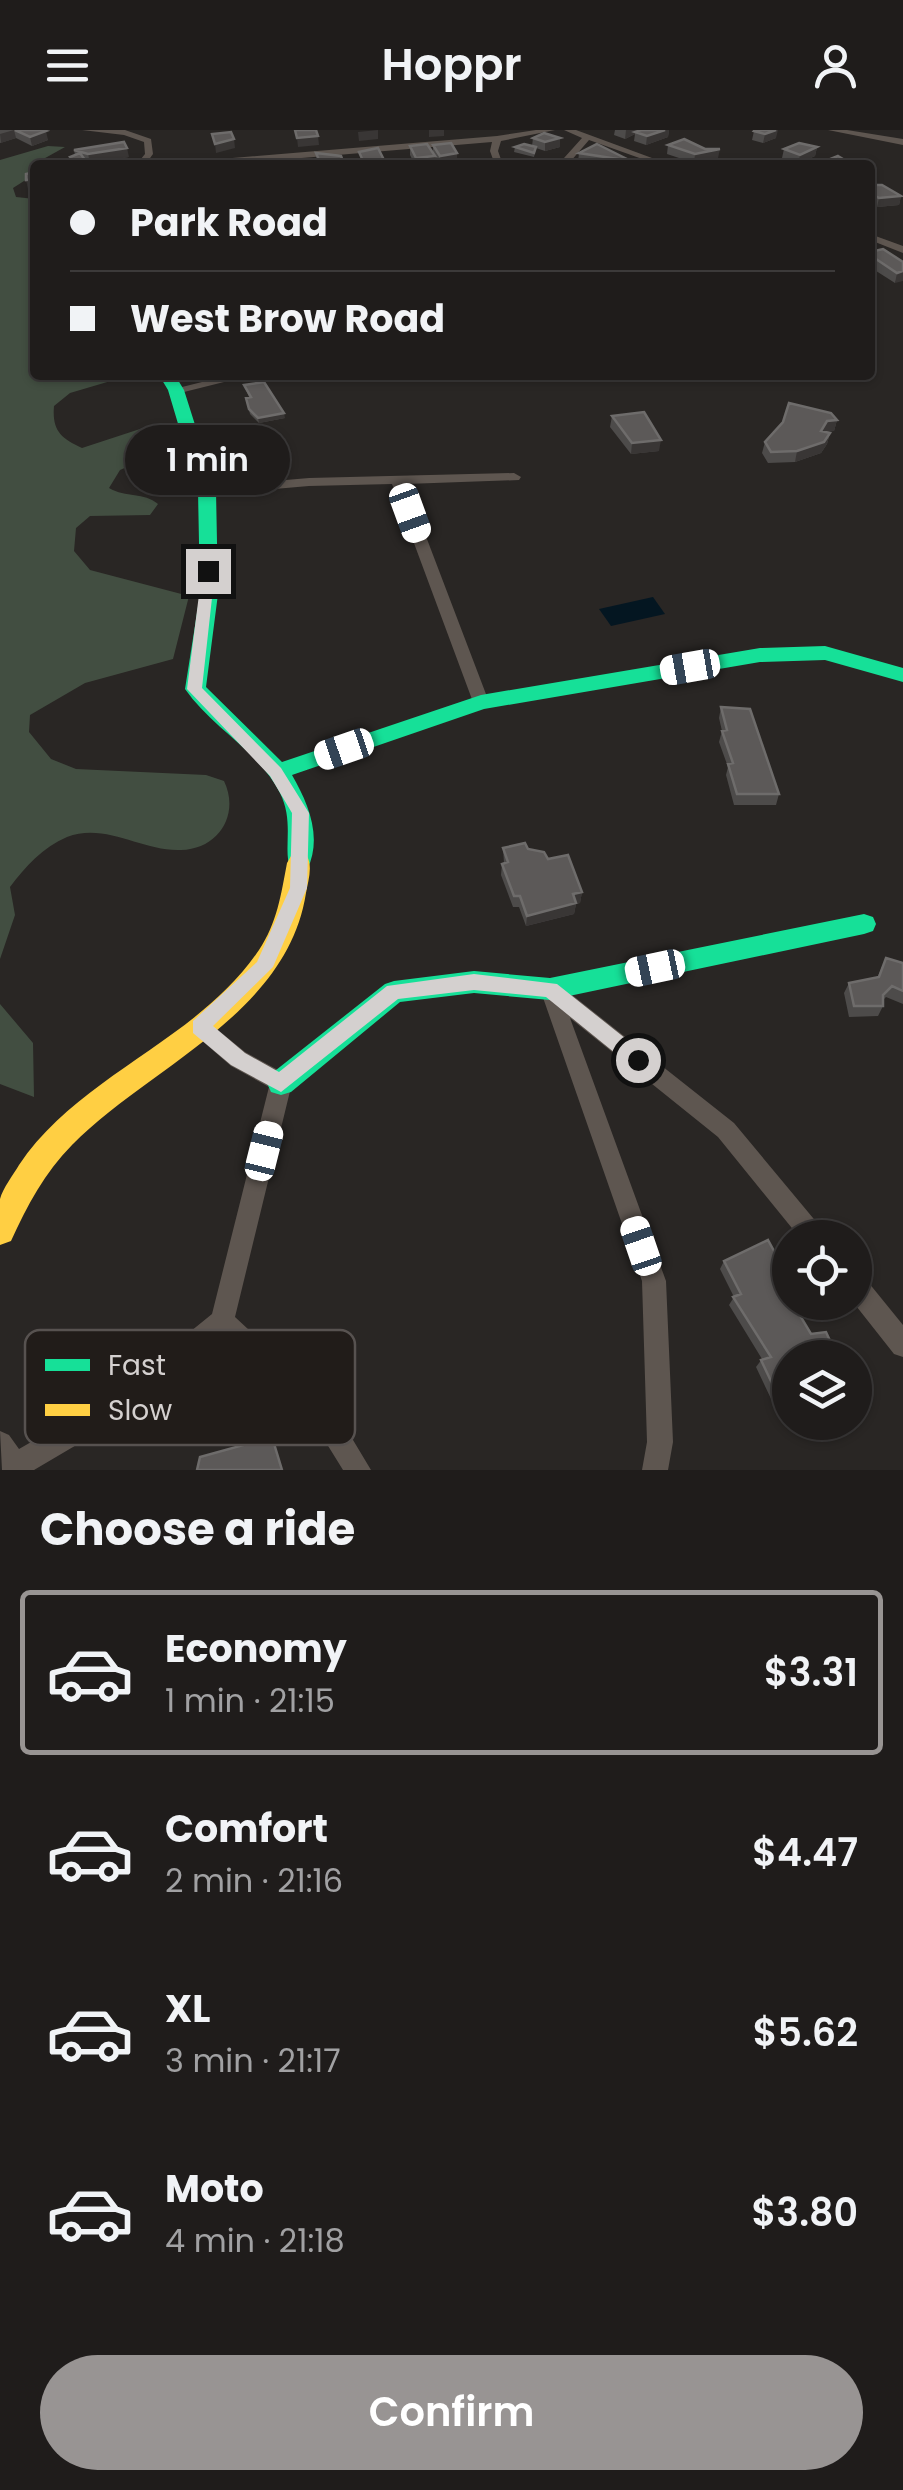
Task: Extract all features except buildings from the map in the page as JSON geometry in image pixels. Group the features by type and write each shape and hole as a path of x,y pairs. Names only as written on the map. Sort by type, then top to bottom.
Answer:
{"street":[{"path":"86,130 125,133 148,141 149,154 144,160"},
{"path":"246,160 497,139 551,130"},
{"path":"568,130 653,160"},
{"path":"567,160 587,136 606,130"},
{"path":"832,130 903,142"},
{"path":"497,139 494,152 497,160"},
{"path":"875,239 899,248"},
{"path":"0,1230 25,1176 65,1131 200,1027 264,967 299,888 300,813 276,772 195,689 208,594 208,491 172,382"},
{"path":"208,491 309,482 514,477"},
{"path":"398,481 481,702"},
{"path":"276,772 481,702 789,652 826,654 903,675"},
{"path":"211,1330 222,1321 281,1083 394,992 474,982 550,990 864,924"},
{"path":"550,990 726,1130 800,1220"},
{"path":"550,990 654,1280 660,1442 654,1470"},
{"path":"200,1027 238,1059 281,1083"},
{"path":"872,1307 903,1344"},
{"path":"222,1321 232,1330"},
{"path":"11,1460 41,1445"},
{"path":"342,1445 358,1470"}],"green space":[{"path":"48,146 65,147 42,160 30,160 30,177 13,188 16,197 30,198 30,380 114,380 70,393 54,406 56,427 63,437 82,448 143,428 166,435 173,447 120,470 109,488 153,500 158,504 150,515 90,516 76,528 74,551 90,570 189,596 173,659 85,683 30,715 29,732 51,759 76,769 206,775 224,781 229,806 223,828 194,848 153,847 96,833 67,837 50,846 10,887 15,915 0,959 0,160"},
{"path":"0,1004 33,1043 34,1097 0,1084"}],"water":[{"path":"653,597 665,614 611,626 599,609"}],"traffic: fast":[{"path":"170,380 207,491 209,594 195,689 256,746 284,780 301,822 299,863"},
{"path":"276,772 481,702 760,655 825,653 903,675"},
{"path":"281,1083 394,992 474,982 550,989 864,924"}],"traffic: slow":[{"path":"0,1230 27,1179 63,1134 186,1039 244,988 268,958 286,924 299,863"}],"route":[{"path":"208,571 195,689 276,772 300,813 299,888 264,967 200,1027 238,1059 281,1083 394,992 474,982 550,990 638,1060"}]}
